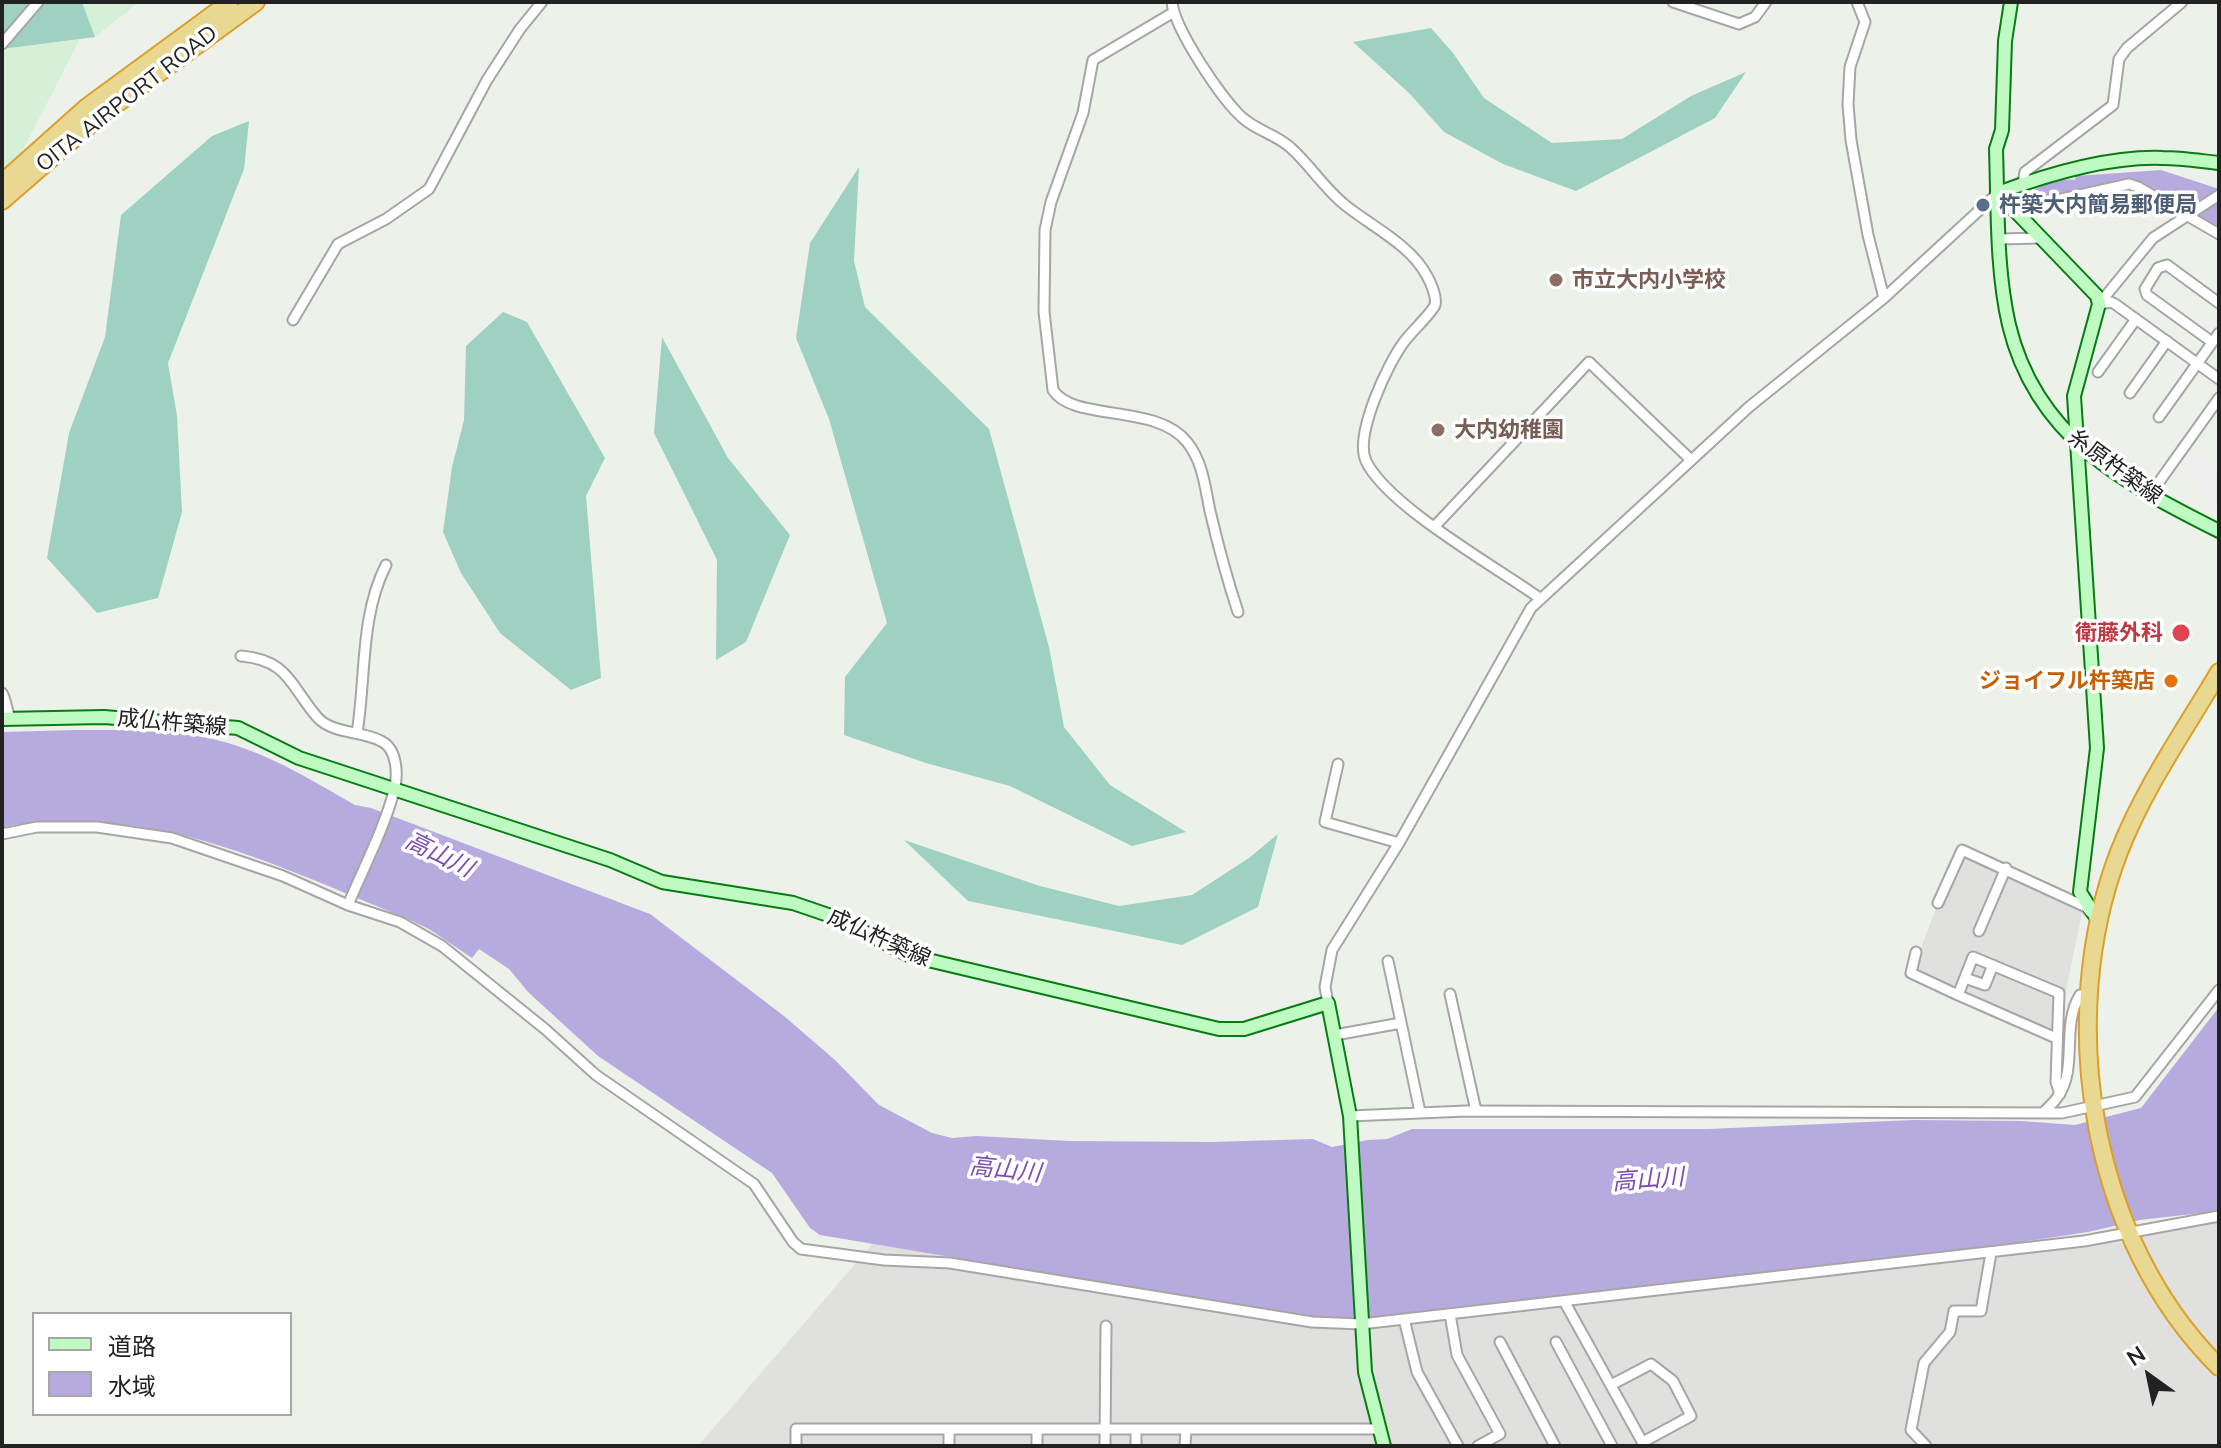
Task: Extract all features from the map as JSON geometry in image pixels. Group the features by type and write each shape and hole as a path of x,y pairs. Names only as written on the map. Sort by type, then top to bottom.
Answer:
{"highway":[{"name":"OITA AIRPORT ROAD","path":"2,183 87,107 230,2"},
{"name":"OITA AIRPORT ROAD","path":"2,201 100,116 256,2"},
{"path":"2219,672 2136,811 2119,853 2099,922 2089,996 2088,1049 2098,1135 2110,1179 2131,1233 2142,1259 2173,1311 2219,1367"}],"main road":[{"name":"糸原杵築線","path":"2011,2 2005,41 2002,130 1996,149 2005,302 2017,353 2027,378 2043,403 2076,443 2149,496 2219,531"},
{"path":"2099,922 2080,892 2097,748 2074,396 2099,304 2097,296 1998,193 2023,183 2128,160 2161,157 2219,163"},
{"name":"成仏杵築線","path":"7,719 104,717 238,728 299,758 610,860 662,882 793,903 834,917 911,956 1219,1029 1244,1029 1328,1003"},
{"path":"1328,1003 1350,1116 1365,1372 1384,1446"}],"street":[{"path":"2,44 38,2"},
{"path":"293,320 338,244 386,219 429,189 487,80 520,29 542,2"},
{"path":"1673,2 1739,24 1755,17 1766,2"},
{"path":"1857,2 1865,22 1848,79 1851,140 1868,235 1884,298"},
{"path":"2023,183 2025,172 2113,105 2119,59 2127,48 2182,2"},
{"path":"1238,612 1200,465 1190,447 1176,432 1151,420 1093,409 1058,397 1053,390 1044,312 1045,230 1051,202 1083,113 1093,60 1173,7 1187,40 1230,106 1247,121 1278,137 1324,187 1415,259 1427,276 1435,298 1434,306 1401,345 1384,379 1365,431 1366,460 1399,500 1541,599"},
{"path":"2012,210 2123,184 2138,187 2219,234"},
{"path":"1328,1003 1325,987 1332,950 1399,843 1526,616 1691,460 1803,361 1884,298 1998,193"},
{"path":"2099,304 2153,238 2219,195"},
{"path":"2000,239 2040,238"},
{"path":"2212,342 2147,295 2145,289 2158,268 2167,265 2219,303"},
{"path":"2099,304 2111,302 2219,379"},
{"path":"2098,372 2136,319"},
{"path":"2159,417 2219,333"},
{"path":"2130,393 2167,341"},
{"path":"1435,526 1589,362 1691,460"},
{"path":"2149,496 2219,398"},
{"path":"357,733 362,664 377,583 386,565"},
{"path":"241,656 259,657 277,665 320,720 383,741 396,764 395,789 348,905"},
{"path":"2,693 6,699 7,719"},
{"path":"1338,764 1325,822 1399,843"},
{"path":"2,834 37,827 97,827 172,838 283,876 348,905 400,922 442,946 545,1029 596,1075 754,1184 801,1249 884,1260 950,1263 1312,1322 1361,1324 1991,1253 2131,1233 2219,1216"},
{"path":"1938,903 1962,850 2086,907 2099,922"},
{"path":"1979,931 2006,868"},
{"path":"1916,952 1911,973 2056,1038"},
{"path":"1958,995 1973,957 2059,993 2056,1082 2060,1094"},
{"path":"1388,961 1420,1112"},
{"path":"1965,978 1985,985 1993,965"},
{"path":"1350,1116 1476,1111 2062,1113 2135,1097 2219,990"},
{"path":"1450,994 1476,1111"},
{"path":"2045,1111 2060,1094 2067,1072 2070,1019 2074,1004 2080,995 2089,996"},
{"path":"1335,1035 1401,1023"},
{"path":"1926,1446 1911,1430 1924,1363 1950,1332 1954,1311 1981,1311 1991,1253"},
{"path":"1564,1301 1644,1444 1691,1416 1673,1381 1651,1364 1611,1385"},
{"path":"1450,1314 1457,1355 1500,1434 1478,1446"},
{"path":"1404,1319 1417,1372 1458,1446"},
{"path":"1105,1446 1106,1326"},
{"path":"1500,1342 1555,1446"},
{"path":"1556,1342 1612,1446"},
{"path":"796,1446 796,1429 1378,1429"},
{"path":"949,1429 949,1446"},
{"path":"1185,1446 1186,1429"},
{"path":"1037,1430 1037,1446"},
{"path":"1136,1430 1136,1446"}],"shaded area":[{"path":"2,2 82,2 95,37 2,49"},
{"path":"1431,28 1453,53 1484,98 1552,143 1622,139 1691,96 1746,72 1715,118 1576,191 1503,164 1444,132 1410,94 1353,42"},
{"path":"249,121 244,169 168,363 177,416 182,512 158,598 97,613 47,558 69,433 105,337 121,215 212,136"},
{"path":"859,167 854,261 865,307 989,429 1049,647 1064,727 1110,785 1186,832 1132,846 1010,786 926,763 844,735 845,677 887,623 829,419 796,338 810,243"},
{"path":"503,312 527,322 605,458 586,496 601,678 571,690 500,633 461,573 443,532 452,467 464,420 466,346"},
{"path":"662,337 728,458 790,535 746,642 716,660 717,560 654,433"},
{"path":"2189,448 2219,469 2219,512 2179,465"},
{"path":"1278,834 1258,907 1182,945 968,901 904,840 1040,886 1119,906 1192,895 1249,858"},
{"path":"1962,850 2068,898 2071,906 2082,913 2056,1038 1911,974"},
{"path":"900,1212 1336,1296 2219,1223 2219,1446 698,1446"}],"green space":[{"path":"82,2 139,2 95,37"},
{"path":"80,39 2,191 2,49"}],"water":[{"path":"2161,170 2219,189 2219,229 2172,202 2141,194 2114,194 2103,199 2084,200 2036,216 2020,210 2019,202 2024,197 2052,182 2075,180 2076,176"},
{"name":"高山川","path":"2,732 163,732 226,742 274,761 355,805 371,808 650,914 784,1016 835,1060 879,1105 932,1133 952,1138 1211,1142 1313,1139 1332,1147 1387,1139 1412,1129 1708,1129 1913,1120 2075,1125 2141,1108 2219,1007 2219,1211 2140,1220 2088,1232 2014,1243 1344,1320 1314,1318 820,1235 810,1228 772,1173 598,1056 528,992 509,969 479,949 472,958 429,929 406,918 284,868 191,837 141,827 86,822 2,828"}],"place":[{"name":"杵築大内簡易郵便局","path":"1983,205"},
{"name":"市立大内小学校","path":"1556,280"},
{"name":"大内幼稚園","path":"1438,430"},
{"name":"衛藤外科","path":"2181,633"},
{"name":"ジョイフル杵築店","path":"2171,681"}]}
